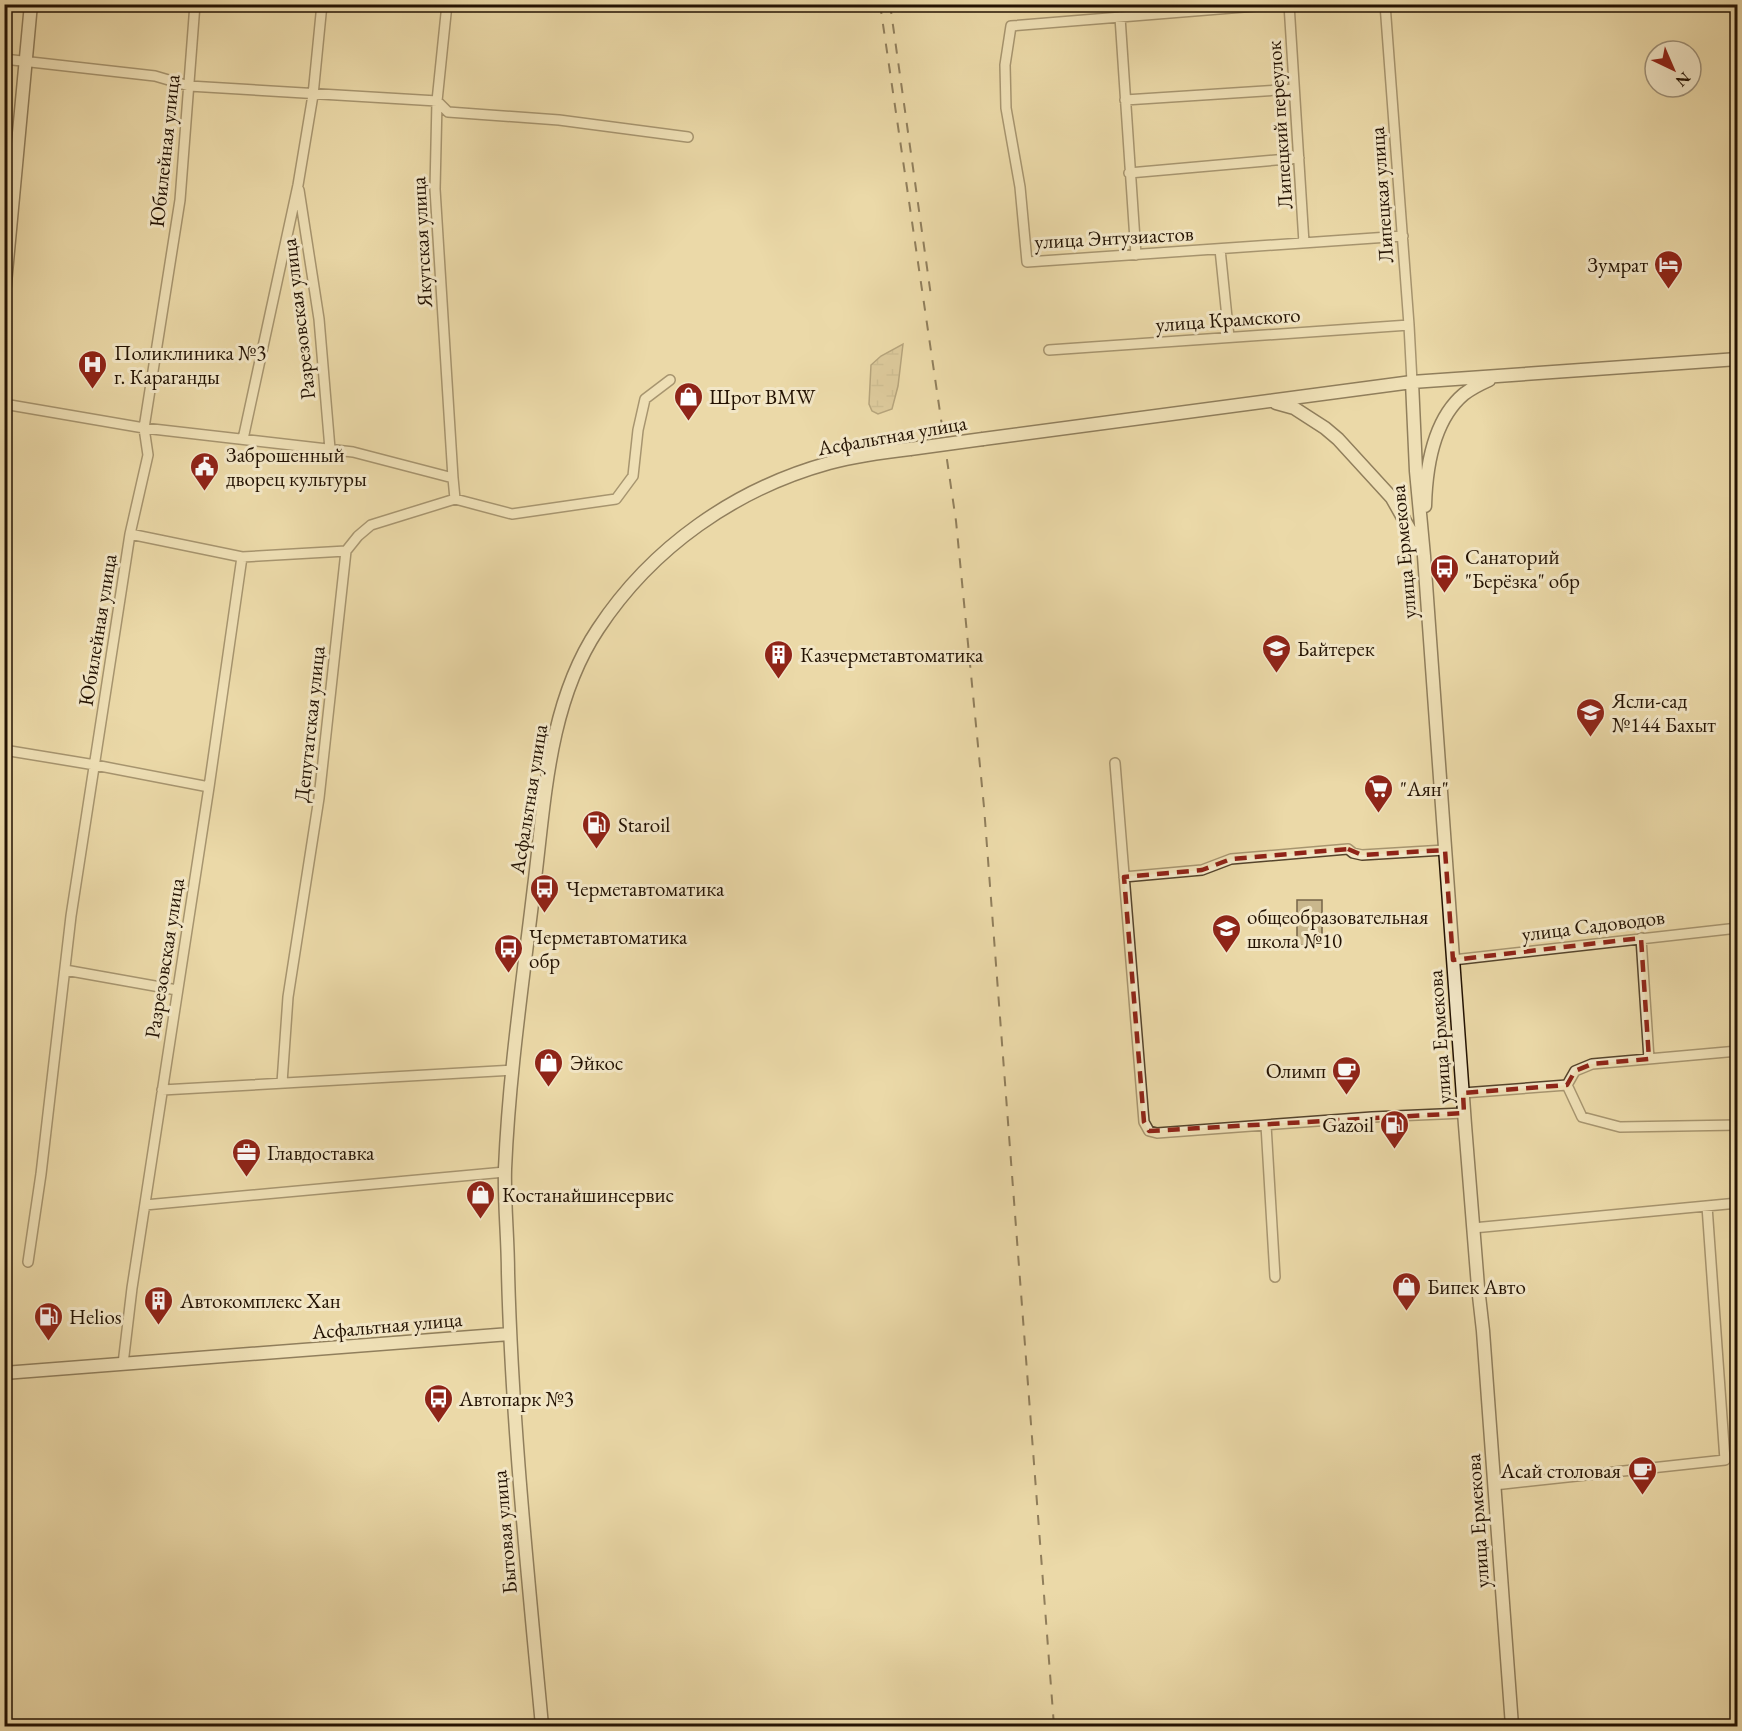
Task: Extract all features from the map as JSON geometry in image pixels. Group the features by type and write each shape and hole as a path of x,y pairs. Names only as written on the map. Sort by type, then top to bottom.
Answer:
{"main road":[{"path":"4,294 31,4"},
{"path":"1412,382 1737,359"},
{"path":"1424,556 1425,500 1431,454 1445,417 1466,393 1495,376"},
{"name":"Асфальтная улица","path":"4,1373 510,1334 505,1172 513,1070 549,765 564,700 597,630 637,578 696,525 767,484 831,462 983,438 1412,382"},
{"name":"улица Ермекова","path":"1412,382 1416,471 1512,1726"},
{"path":"1269,402 1294,408 1338,439 1392,498 1403,514 1424,556"},
{"name":"Бытовая улица","path":"510,1334 519,1488 542,1726"}],"street":[{"name":"Юбилейная улица","path":"28,1262 41,1174 71,916 130,534 148,454 144,428 180,200 195,4"},
{"name":"Разрезовская улица","path":"243,439 298,185 313,95 322,4"},
{"name":"Якутская улица","path":"447,4 437,101 435,189 455,499"},
{"path":"1136,255 1120,17 1199,8 1280,4"},
{"name":"Липецкий переулок","path":"1289,4 1304,243"},
{"name":"Липецкая улица","path":"1384,4 1403,236 1412,382"},
{"name":"улица Энтузиастов","path":"1120,17 1011,26 1005,65 1006,108 1020,187 1027,262 1403,236"},
{"path":"4,59 155,76 189,86 437,101 448,111 559,120 688,136"},
{"path":"1125,100 1294,89"},
{"path":"1129,173 1299,158"},
{"name":"Разрезовская улица","path":"298,185 319,319 330,449"},
{"path":"1220,249 1229,337"},
{"name":"улица Крамского","path":"1049,350 1409,325"},
{"path":"130,534 242,557 346,551 371,525 455,499 512,514 616,498 633,476 638,430 645,399 670,380"},
{"path":"4,404 144,428 353,452 453,478"},
{"name":"Депутатская улица","path":"282,1083 288,997 319,798 346,551"},
{"name":"Разрезовская улица","path":"123,1364 132,1288 242,557"},
{"path":"4,750 209,787"},
{"path":"1115,763 1146,1127 1157,1133 1372,1117 1464,1113"},
{"path":"1124,877 1202,870 1231,859 1348,849 1362,855 1445,850"},
{"name":"улица Садоводов","path":"1453,960 1737,928"},
{"path":"1641,938 1648,1059"},
{"path":"64,970 177,990"},
{"path":"1567,1085 1575,1071 1592,1064 1737,1051"},
{"path":"162,1090 513,1070"},
{"path":"1463,1093 1567,1085"},
{"path":"1567,1085 1582,1117 1620,1127 1667,1128 1737,1125"},
{"path":"1266,1125 1275,1277"},
{"path":"145,1205 505,1172"},
{"path":"1473,1228 1737,1203"},
{"path":"1494,1485 1725,1460 1707,1206"}],"highlighted area":[{"path":"1348,849 1362,855 1445,850 1453,960 1641,938 1649,1059 1592,1064 1575,1071 1567,1085 1463,1093 1464,1113 1149,1131 1144,1122 1124,877 1202,870 1231,859"}],"green space":[{"path":"903,344 898,386 892,409 878,414 872,411 869,404 871,365 881,356"},
{"path":"1297,900 1322,900 1322,945 1297,945"}],"railway":[{"path":"880,4 956,521 984,807 1054,1726"},
{"path":"890,4 931,296"}],"place":[{"name":"Зумрат","path":"1669,290"},
{"name":"Поликлиника №3 г. Караганды","path":"93,390"},
{"name":"Шрот BMW","path":"688,422"},
{"name":"Заброшенный дворец культуры","path":"205,492"},
{"name":"Санаторий \"Берёзка\" обр","path":"1444,594"},
{"name":"Байтерек","path":"1276,674"},
{"name":"Казчерметавтоматика","path":"779,680"},
{"name":"Ясли-сад №144 Бахыт","path":"1591,738"},
{"name":"\"Аян\"","path":"1379,814"},
{"name":"Staroil","path":"597,850"},
{"name":"Черметавтоматика","path":"545,914"},
{"name":"общеобразовательная школа №10","path":"1226,954"},
{"name":"Черметавтоматика обр","path":"508,974"},
{"name":"Эйкос","path":"549,1088"},
{"name":"Олимп","path":"1347,1096"},
{"name":"Gazoil","path":"1395,1150"},
{"name":"Главдоставка","path":"246,1178"},
{"name":"Костанайшинсервис","path":"481,1220"},
{"name":"Бипек Авто","path":"1406,1312"},
{"name":"Автокомплекс Хан","path":"159,1326"},
{"name":"Helios","path":"48,1342"},
{"name":"Автопарк №3","path":"438,1424"},
{"name":"Асай столовая","path":"1642,1496"}]}
